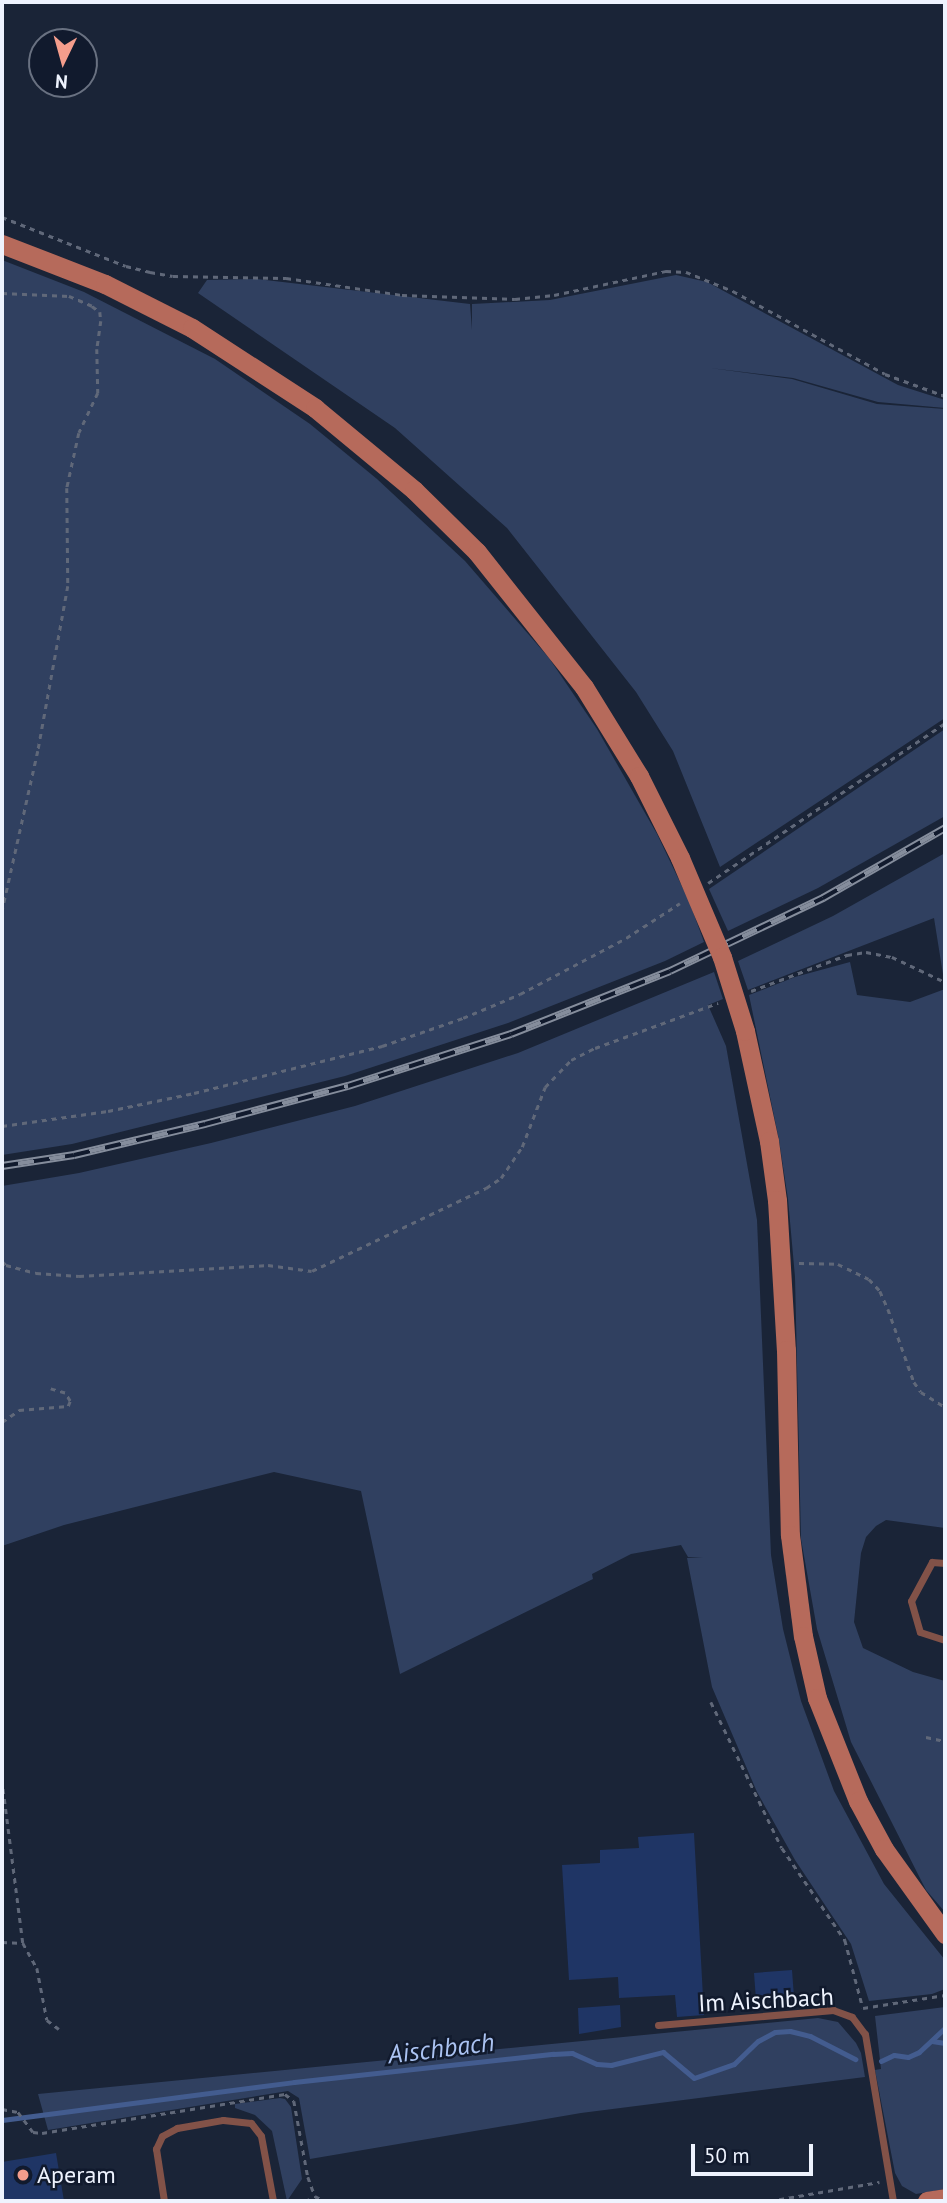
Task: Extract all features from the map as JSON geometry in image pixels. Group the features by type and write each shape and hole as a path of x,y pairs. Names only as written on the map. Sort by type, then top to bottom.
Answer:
{"main road":[{"path":"2,244 105,284 215,342 316,408 414,490 477,552 584,687 639,776 680,858 722,957 745,1031 769,1141 782,1265 790,1535 803,1636 817,1698 835,1748 884,1849 945,1934"},
{"path":"927,2201 945,2198"}],"lane":[{"path":"945,1563 932,1562 911,1601 920,1632 945,1640"},
{"name":"Im Aischbach","path":"658,2025 833,2010 852,2017 865,2034 893,2201"},
{"path":"164,2201 156,2149 162,2136 177,2128 223,2120 251,2123 261,2136 273,2201"}],"path":[{"path":"2,217 127,266 150,272 173,276 286,278 401,295 515,299 554,295 666,271 687,272 733,291 905,384 945,396"},
{"path":"2,293 69,296 100,312 101,321 97,349 98,393 79,433 66,488 68,586 38,751 2,912"},
{"path":"705,885 945,723"},
{"path":"2,1126 108,1111 182,1096 310,1067 382,1046 463,1018 520,994 626,939 683,900"},
{"path":"746,993 847,955 866,953 892,957 945,982"},
{"path":"2,1261 6,1265 36,1273 79,1276 268,1265 312,1271 475,1194 501,1178 522,1147 545,1087 571,1060 595,1048 721,1002"},
{"path":"782,1265 819,1262 838,1264 869,1279 880,1291 888,1309 914,1382 921,1392 945,1407"},
{"path":"2,1422 19,1410 68,1406 71,1401 65,1393 51,1390"},
{"path":"711,1702 782,1848 845,1940 863,2008"},
{"path":"926,1737 945,1741"},
{"path":"2,1779 23,1943 37,1968 47,2020 60,2029"},
{"path":"2,1942 23,1943"},
{"path":"852,2017 863,2008 945,1995"},
{"path":"2,2109 18,2112 25,2123"},
{"path":"769,2201 890,2180"},
{"path":"305,2201 315,2196"}],"shaded area":[{"path":"2,260 84,292 215,359 310,424 377,479 465,561 549,658 597,729 657,834 689,901 704,942 665,961 508,1023 345,1076 72,1144 2,1155"},
{"path":"676,275 707,282 898,385 945,400 945,408 878,402 793,378 710,368 792,379 877,404 945,409 945,718 720,867 673,751 636,692 507,528 395,428 198,293 207,280 257,279 470,304 472,330 472,304 550,300"},
{"path":"945,729 945,816 818,888 728,931 709,889"},
{"path":"945,853 945,987 934,918 748,990 738,961 833,916"},
{"path":"850,962 857,995 910,1002 945,989 945,1528 886,1520 876,1526 866,1537 861,1553 854,1622 863,1648 913,1672 945,1681 945,1912 926,1890 851,1742 817,1629 801,1539 795,1277 788,1199 779,1140 749,995 795,977"},
{"path":"714,972 723,999 708,1005 726,1046 757,1220 771,1555 783,1629 801,1701 834,1791 884,1884 945,1960 945,1989 932,1994 869,2001 851,1944 795,1860 757,1792 712,1687 687,1558 703,1557 688,1557 681,1545 631,1554 592,1574 593,1579 400,1674 361,1491 274,1472 64,1525 2,1546 2,1186 79,1173 355,1106 518,1053"},
{"path":"945,2007 945,2189 916,2194 902,2186 895,2173 875,2070 881,2069 875,2016"},
{"path":"818,2018 838,2022 856,2043 861,2053 865,2077 581,2113 310,2159 299,2098 288,2091 48,2130 38,2094"},
{"path":"285,2099 291,2107 302,2179 287,2201 272,2131 255,2115 235,2108 235,2104"}],"building":[{"path":"694,1833 704,2015 677,2017 675,1995 619,1998 618,1977 569,1980 562,1865 600,1863 600,1850 639,1848 638,1837"},
{"path":"792,1970 794,1997 756,2000 754,1973"},
{"path":"620,2005 621,2027 579,2034 578,2008"},
{"name":"Aperam","path":"56,2153 64,2201 2,2201 2,2162"}],"waterway":[{"name":"Aischbach","path":"881,2061 894,2055 908,2057 919,2052 945,2028"},
{"name":"Aischbach","path":"2,2120 294,2082 553,2054 572,2053 597,2064 611,2065 663,2052 694,2078 734,2064 758,2041 775,2032 790,2031 810,2036 855,2059"},
{"path":"932,2041 945,2043"}],"railway":[{"path":"2,1166 74,1155 205,1124 348,1086 511,1034 670,971 823,898 945,828"}],"place":[{"name":"Aperam","path":"23,2175"}]}
